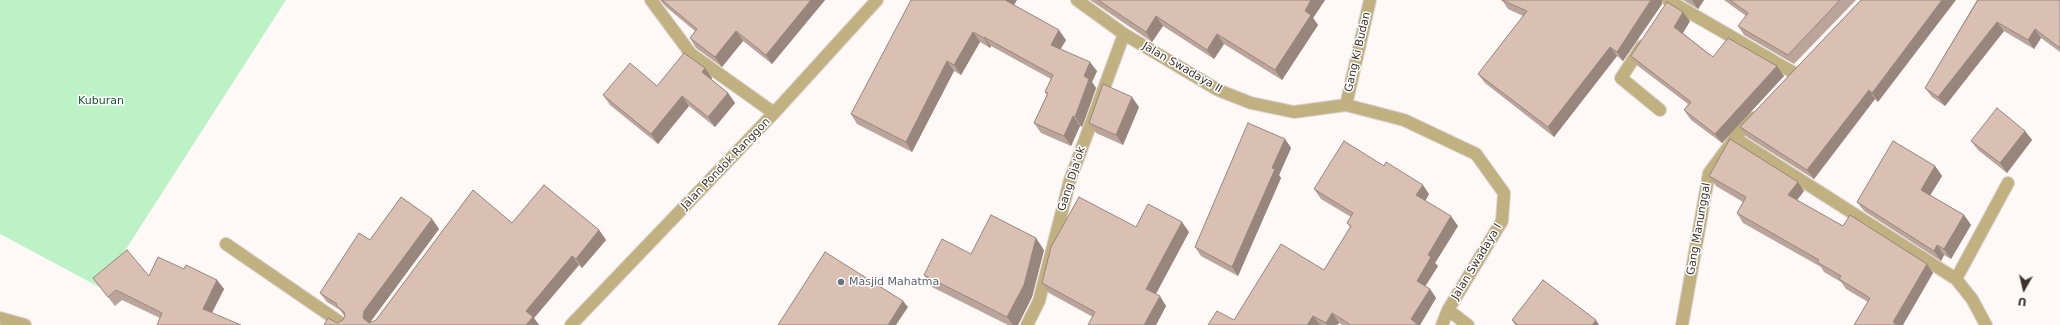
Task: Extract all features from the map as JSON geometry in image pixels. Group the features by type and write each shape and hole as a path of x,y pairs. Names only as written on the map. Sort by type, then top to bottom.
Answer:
{"street":[{"path":"651,0 692,54 774,113"},
{"name":"Jalan Pondok Ranggon","path":"571,325 774,113 877,0"},
{"name":"Jalan Swadaya II","path":"1077,0 1124,34 1218,90 1251,103 1294,112 1346,105"},
{"name":"Gang Ki Budan","path":"1346,105 1370,0"},
{"path":"1663,14 1671,1 1796,74"},
{"name":"Gang Dja'ok","path":"1027,325 1039,301 1070,180 1124,34"},
{"path":"1651,34 1621,78 1660,110"},
{"path":"1786,84 1806,62"},
{"name":"Jalan Swadaya I","path":"1346,105 1404,120 1476,154 1504,192 1502,221 1448,310 1442,325"},
{"name":"Gang Manunggal","path":"1682,325 1709,173 1735,138 1760,111"},
{"path":"1735,138 1956,279 1972,299 1986,325"},
{"path":"1956,279 2008,183"},
{"path":"226,244 344,325"},
{"path":"1448,310 1468,325"},
{"path":"0,318 24,325"}],"green space":[{"name":"Kuburan","path":"0,0 286,0 101,288 0,234"}],"building":[{"path":"662,0 811,0 766,55 736,31 715,57 690,38 697,29"},
{"path":"911,0 1005,0 1059,30 1051,45 1090,62 1084,76 1089,79 1075,117 1073,116 1064,136 1034,123 1048,93 1045,92 1053,75 973,32 954,65 947,61 906,142 851,114"},
{"path":"1098,0 1311,0 1305,11 1311,15 1275,70 1217,34 1207,50 1156,16 1146,32"},
{"path":"1502,0 1651,0 1617,52 1610,47 1548,127 1478,74 1527,11"},
{"path":"1730,0 1840,0 1788,55 1738,26 1748,13"},
{"path":"1861,0 1942,0 1872,93 1869,90 1807,170 1740,127"},
{"path":"1978,0 2060,0 2060,48 2035,29 2028,40 1997,22 1938,97 1925,88"},
{"path":"1667,2 1683,12 1674,27 1713,57 1728,38 1777,66 1715,134 1684,110 1691,102 1631,56"},
{"path":"684,53 705,68 702,72 728,93 708,117 682,96 651,134 603,95 630,63 657,86"},
{"path":"1103,84 1132,97 1116,135 1089,123"},
{"path":"1997,108 2025,131 2000,163 1971,141"},
{"path":"1248,123 1285,139 1272,168 1275,169 1232,267 1195,247"},
{"path":"1730,139 1798,182 1788,195 1843,226 1850,215 1927,264 1893,322 1896,324 1895,325 1854,325 1870,298 1839,279 1841,276 1817,262 1819,260 1737,213 1746,197 1709,176"},
{"path":"1344,141 1384,166 1386,162 1423,185 1416,195 1451,216 1428,255 1431,257 1417,281 1430,289 1411,319 1418,325 1351,325 1332,313 1326,323 1313,316 1307,325 1208,325 1217,311 1234,320 1281,244 1324,270 1351,226 1347,223 1353,213 1314,189"},
{"path":"1893,141 1935,166 1921,190 1964,215 1944,249 1937,245 1934,251 1857,202"},
{"path":"544,185 599,230 576,259 572,256 526,311 533,317 526,325 324,325 328,318 337,323 343,320 345,316 344,312 336,305 337,304 320,293 359,233 370,240 401,197 432,219 364,311 363,318 369,323 376,320 473,190 512,223"},
{"path":"1079,197 1136,227 1148,204 1182,222 1146,289 1160,296 1144,325 1088,325 1095,312 1042,283 1051,247"},
{"path":"991,215 1036,238 1024,285 1007,317 924,275 942,239 971,254"},
{"path":"127,250 149,276 158,257 184,269 186,265 217,280 203,309 241,325 157,325 162,313 116,290 108,297 93,278"},
{"name":"Masjid Mahatma","path":"825,252 903,301 888,325 778,325"},
{"path":"1543,280 1596,320 1592,325 1518,325 1512,320"}],"place":[{"name":"Masjid Mahatma","path":"841,282"}]}
